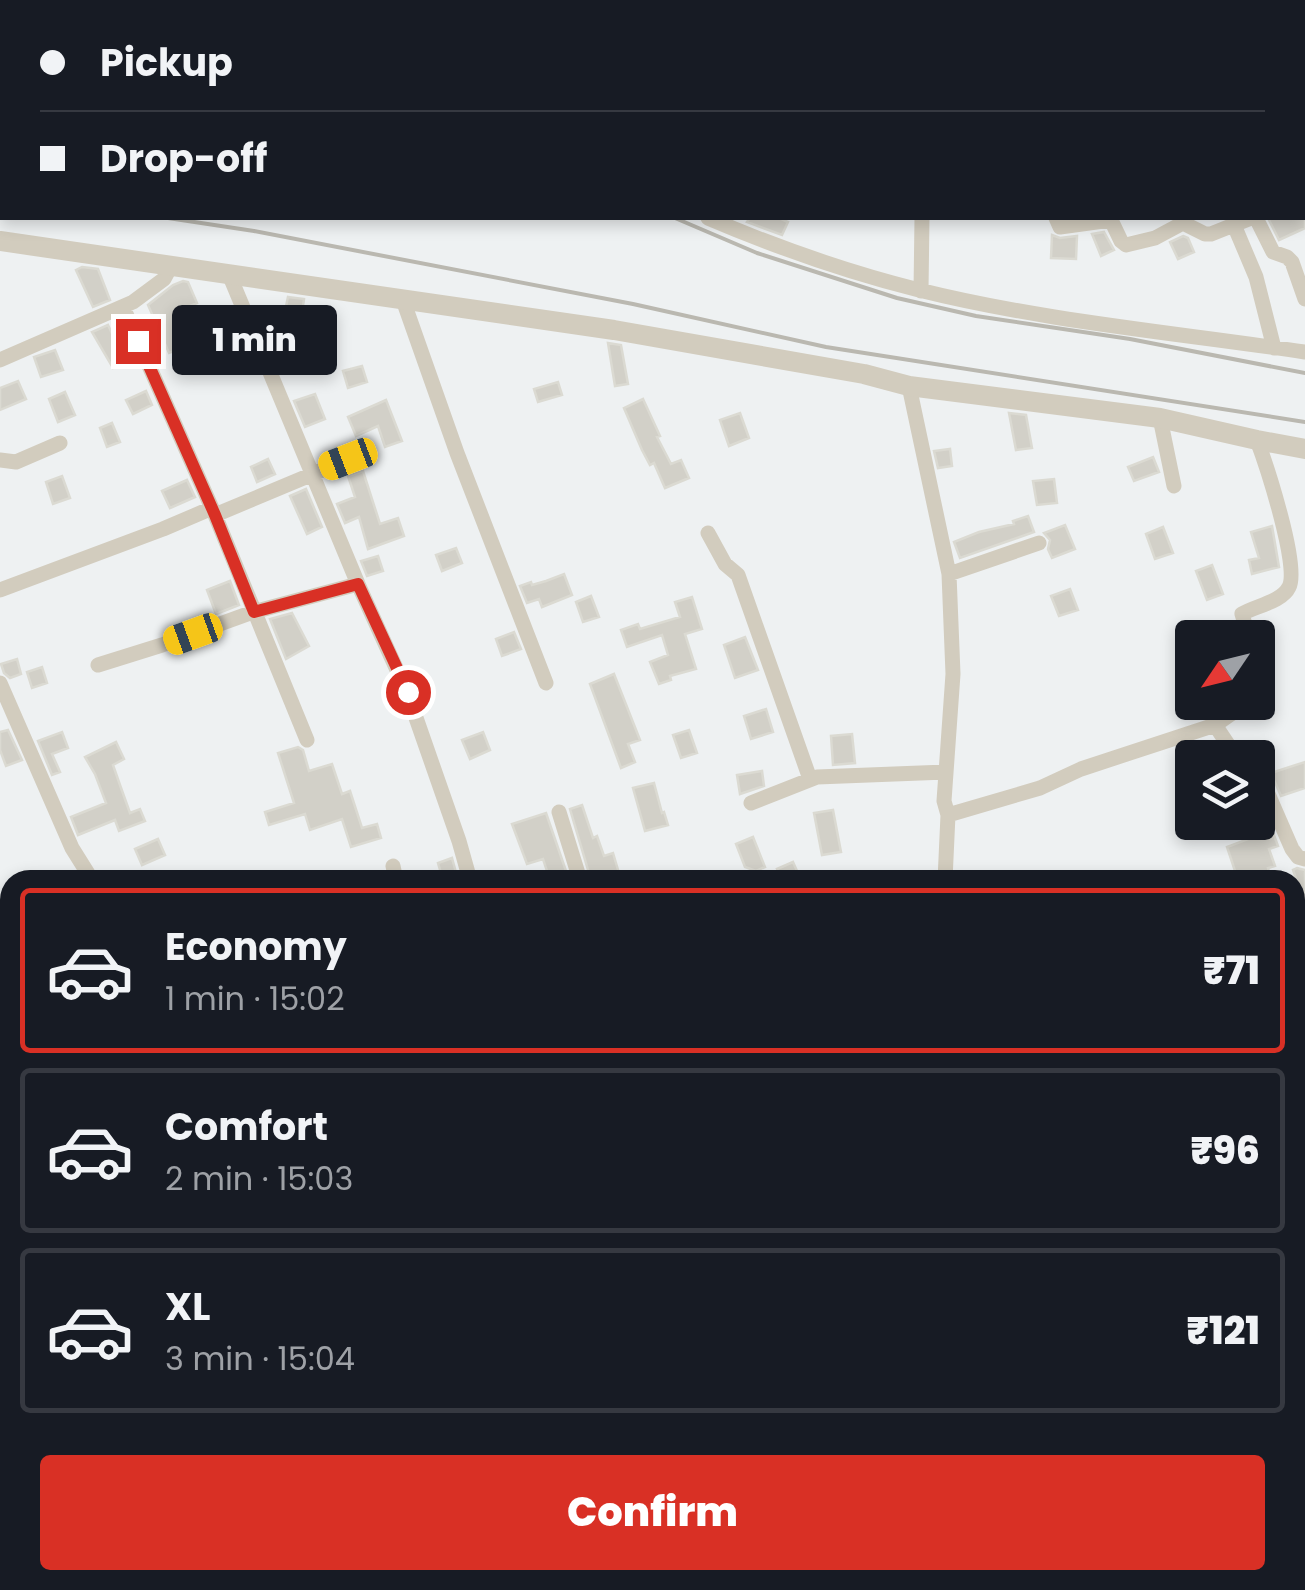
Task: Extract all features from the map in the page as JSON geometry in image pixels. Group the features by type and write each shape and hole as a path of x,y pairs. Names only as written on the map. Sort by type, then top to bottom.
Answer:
{"street":[{"path":"713,220 763,241 920,291 1041,314 1305,352"},
{"path":"920,291 922,220"},
{"path":"1057,220 1060,227 1111,220 1126,245 1155,238 1183,223 1211,234 1248,220"},
{"path":"1255,220 1272,252 1292,262 1305,298"},
{"path":"1234,225 1256,277 1274,348"},
{"path":"0,241 614,330 864,374 909,386 1160,418 1305,449"},
{"path":"0,360 123,307 164,279 171,266"},
{"path":"230,274 358,584 408,692 467,870"},
{"path":"404,300 457,453 546,683"},
{"path":"123,307 213,512 306,740"},
{"path":"909,386 949,574 953,674 944,801 948,815 945,870"},
{"path":"1160,418 1174,486"},
{"path":"1244,620 1242,614 1284,594 1292,572 1257,440"},
{"path":"0,460 16,462 60,443"},
{"path":"0,590 368,451"},
{"path":"708,533 725,564 738,576 810,779"},
{"path":"949,574 1039,542"},
{"path":"98,666 254,612 358,584"},
{"path":"0,683 72,848 86,870"},
{"path":"948,815 1040,788 1081,769 1222,720"},
{"path":"1215,725 1226,740"},
{"path":"751,803 826,776 946,772"},
{"path":"1275,810 1292,848 1305,859"},
{"path":"560,812 577,870"}],"building":[{"path":"784,220 788,222 782,235 747,222"},
{"path":"1269,220 1305,220 1305,228 1279,240"},
{"path":"1104,232 1114,250 1101,256 1092,234"},
{"path":"1052,235 1077,236 1076,259 1051,258"},
{"path":"1183,236 1194,252 1178,259 1170,242"},
{"path":"98,269 110,300 93,307 76,270"},
{"path":"183,281 188,282 197,303 177,312 190,345 169,353 148,305"},
{"path":"288,297 304,299 301,320 284,316"},
{"path":"108,325 119,348 127,345 134,359 113,368 92,332"},
{"path":"608,343 621,345 628,384 615,386"},
{"path":"55,350 63,370 41,377 34,357"},
{"path":"362,366 367,382 348,388 343,371"},
{"path":"18,381 26,399 0,410 0,388"},
{"path":"558,382 562,395 538,402 534,389"},
{"path":"146,391 152,405 133,414 126,400"},
{"path":"65,392 75,415 58,422 49,399"},
{"path":"315,394 325,419 305,427 294,401"},
{"path":"643,399 671,464 681,460 689,478 665,488 654,463 650,465 642,450 624,408"},
{"path":"386,400 402,441 385,447 378,426 356,436 348,417"},
{"path":"740,413 749,438 729,446 720,420"},
{"path":"1009,413 1026,415 1032,448 1016,450"},
{"path":"112,423 120,442 107,447 100,428"},
{"path":"950,449 952,466 938,468 934,451"},
{"path":"1153,457 1159,472 1134,481 1128,467"},
{"path":"268,459 275,474 257,482 251,467"},
{"path":"363,471 380,524 398,518 404,536 368,549 359,517 345,523 337,504 355,497 348,476"},
{"path":"62,476 70,498 53,504 46,482"},
{"path":"1054,479 1057,503 1037,505 1033,481"},
{"path":"187,480 195,497 170,508 162,491"},
{"path":"306,489 322,527 307,534 290,496"},
{"path":"1028,516 1034,532 960,558 954,542"},
{"path":"1065,525 1075,549 1052,558 1050,540 1044,533"},
{"path":"1272,526 1279,567 1252,574 1249,560 1259,558 1251,532"},
{"path":"1163,527 1173,553 1155,559 1146,534"},
{"path":"456,548 462,563 442,571 436,555"},
{"path":"378,556 383,571 367,576 361,561"},
{"path":"1212,565 1223,594 1207,600 1196,571"},
{"path":"564,574 572,595 542,607 539,599 527,603 520,586"},
{"path":"230,581 239,605 216,614 207,590"},
{"path":"1070,589 1078,610 1059,616 1051,596"},
{"path":"591,596 599,617 583,622 576,602"},
{"path":"692,597 702,629 685,634 696,669 670,676 671,680 659,684 650,662 668,655 662,635 627,647 621,630 638,624 640,629 680,617 675,602"},
{"path":"292,613 309,646 286,659 270,619"},
{"path":"514,632 521,649 502,656 496,639"},
{"path":"745,637 758,670 735,678 724,645"},
{"path":"17,659 21,674 10,678 1,664"},
{"path":"42,667 47,683 32,688 27,672"},
{"path":"614,674 640,740 628,744 635,762 621,768 590,684"},
{"path":"766,709 773,732 751,739 744,716"},
{"path":"8,730 22,760 6,766 0,750 0,732"},
{"path":"689,730 697,753 681,758 673,735"},
{"path":"62,732 68,748 52,754 60,772 52,775 38,741"},
{"path":"483,732 490,750 470,759 462,740"},
{"path":"852,734 855,763 833,765 831,736"},
{"path":"116,742 124,759 113,765 130,813 140,809 145,821 119,831 115,820 78,835 71,817 106,803 85,757"},
{"path":"298,747 303,750 309,771 332,764 342,794 350,791 362,828 377,824 381,838 351,847 342,819 310,830 305,814 269,825 265,812 294,803 278,753"},
{"path":"1305,762 1305,788 1281,796 1275,772"},
{"path":"762,771 764,786 740,794 737,775"},
{"path":"654,783 668,825 645,831 633,788"},
{"path":"582,805 593,838 597,836 604,856 613,853 618,870 588,870 570,809"},
{"path":"833,810 841,852 822,855 814,813"},
{"path":"546,813 566,870 547,870 543,859 527,864 512,824"},
{"path":"753,837 765,867 745,867 736,844"},
{"path":"1275,838 1278,846 1269,849 1275,866 1268,870 1235,870 1227,847 1246,840"},
{"path":"158,839 165,855 142,865 135,849"},
{"path":"452,858 455,870 440,870 438,863"},
{"path":"793,862 797,870 777,870"}],"railway":[{"path":"181,220 633,304 826,347 1305,422"},
{"path":"680,220 757,253 897,298 976,316 1130,339 1305,373"}],"route":[{"path":"138,341 254,612 358,584 408,692"}]}
